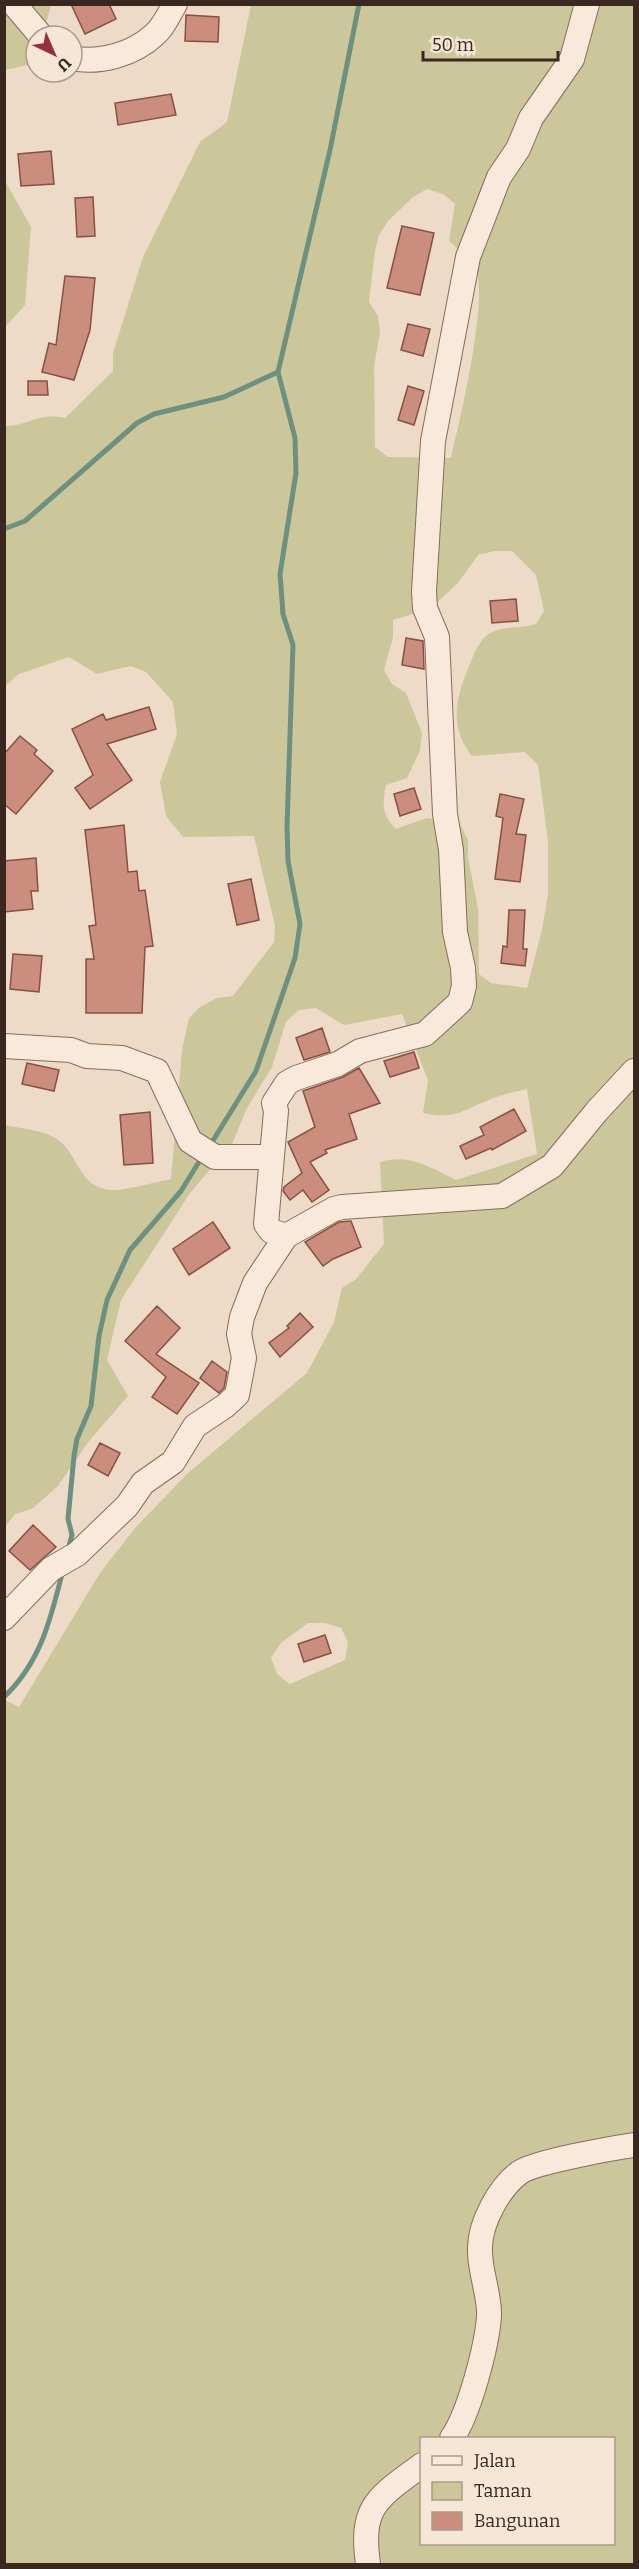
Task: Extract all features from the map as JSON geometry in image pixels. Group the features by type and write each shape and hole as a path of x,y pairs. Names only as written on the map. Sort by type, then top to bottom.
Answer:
{"street":[{"path":"14,4 31,24"},
{"path":"84,59 97,61 139,47 156,34 175,4"},
{"path":"286,1236 271,1231 266,1224 274,1103 287,1083 338,1064 360,1051 425,1034 460,1002 464,986 463,968 455,932 451,850 445,814 437,637 425,608 424,591 433,441 468,257 499,177 518,149 531,118 572,59 587,4"},
{"path":"4,1046 71,1050 87,1056 122,1058 157,1071 190,1141 215,1157 272,1157"},
{"path":"4,1618 51,1569 76,1554 126,1506 143,1483 173,1462 195,1426 237,1395 244,1358 239,1334 242,1317 255,1282 286,1236 321,1219 334,1209 342,1207 502,1196 552,1167 597,1111 634,1071"},
{"path":"453,2437 474,2387 489,2315 480,2247 489,2213 509,2183 521,2171 605,2149 634,2145"},
{"path":"368,2565 364,2536 366,2519 388,2490 420,2466"}],"green space":[{"path":"4,5 51,5 46,24 24,24 24,66 5,70"},
{"path":"251,5 634,5 634,2564 5,2564 5,1700 19,1707 100,1573 136,1527 188,1473 307,1373 334,1322 342,1288 356,1279 384,1244 380,1162 410,1160 456,1180 537,1154 527,1089 500,1096 451,1115 423,1113 428,1080 402,1014 344,1025 316,1008 299,1010 286,1022 272,1067 247,1108 232,1144 190,1193 121,1300 107,1360 128,1396 89,1441 58,1486 32,1509 15,1514 5,1527 5,1125 43,1133 57,1139 68,1149 86,1178 101,1188 124,1189 171,1179 182,1050 189,1018 200,1007 217,998 233,996 274,942 275,926 254,836 183,837 166,816 160,782 177,734 173,702 146,672 131,666 97,674 69,657 19,674 5,686 5,426 40,418 65,418 113,371 113,353 143,257 200,142 227,122","holes":["427,189 443,194 455,204 449,241 475,268 479,282 479,304 472,360 451,458 388,457 375,447 374,367 380,332 378,316 369,302 375,251 379,235 388,221 413,197","495,551 512,551 536,575 544,611 536,624 497,630 483,639 476,649 461,688 457,722 464,744 472,756 525,752 538,765 548,842 548,894 542,930 527,988 491,983 479,974 478,908 468,858 468,840 460,824 427,818 396,829 384,809 386,785 407,778 420,751 422,733 406,693 392,684 384,670 393,637 393,620 431,608 458,583 478,555","308,1623 325,1623 341,1628 348,1642 345,1660 290,1684 277,1674 271,1658 281,1643"]},
{"path":"5,181 31,227 25,305 5,327"}],"building":[{"path":"71,4 109,4 116,19 85,34 84,24 80,24"},
{"path":"186,15 219,17 218,42 185,41"},
{"path":"171,94 176,115 118,125 115,103"},
{"path":"51,151 54,184 21,186 18,154"},
{"path":"93,197 95,236 77,237 75,198"},
{"path":"402,226 434,233 420,295 387,288"},
{"path":"65,276 95,278 90,330 74,380 42,372 49,343 56,345"},
{"path":"408,324 430,329 423,356 401,350"},
{"path":"28,381 47,381 48,395 28,395"},
{"path":"408,386 424,391 414,425 398,420"},
{"path":"516,599 518,621 492,623 490,601"},
{"path":"406,638 423,641 424,669 402,665"},
{"path":"149,707 156,729 107,744 132,780 90,809 75,788 93,775 72,729 103,714 106,720"},
{"path":"20,736 37,750 34,754 53,771 16,814 4,804 4,754"},
{"path":"414,788 421,809 400,816 394,794"},
{"path":"500,794 524,799 516,834 526,835 520,882 495,879 503,818 496,816"},
{"path":"124,825 128,872 137,871 139,891 145,890 153,946 145,947 142,1013 86,1013 86,959 94,959 89,926 96,925 85,830"},
{"path":"36,858 38,891 31,891 33,909 4,912 4,861"},
{"path":"251,879 259,920 237,925 228,884"},
{"path":"509,910 525,910 523,949 527,949 525,966 501,963 503,946 507,947"},
{"path":"13,954 42,956 39,992 10,989"},
{"path":"322,1028 330,1052 304,1060 296,1038"},
{"path":"414,1052 419,1068 390,1077 384,1061"},
{"path":"27,1063 59,1070 54,1091 22,1084"},
{"path":"359,1068 380,1103 349,1114 357,1139 325,1150 327,1153 310,1162 329,1190 312,1202 303,1190 290,1200 283,1191 284,1187 302,1173 288,1142 315,1127 303,1091 343,1077"},
{"path":"514,1109 526,1131 492,1150 491,1148 466,1159 460,1146 484,1135 480,1127"},
{"path":"150,1112 153,1163 124,1165 120,1115"},
{"path":"351,1221 361,1247 323,1266 305,1242 339,1222"},
{"path":"213,1222 230,1248 189,1275 173,1249"},
{"path":"157,1306 180,1328 156,1354 199,1383 177,1414 152,1397 166,1377 125,1341"},
{"path":"300,1313 313,1327 280,1357 269,1343 289,1328 287,1326"},
{"path":"212,1361 227,1372 224,1388 219,1393 200,1378"},
{"path":"100,1443 120,1453 108,1476 88,1465"},
{"path":"33,1525 56,1547 30,1570 9,1551"},
{"path":"325,1635 331,1653 304,1662 298,1644"}],"waterway":[{"path":"209,1147 256,1071 295,958 300,924 288,861 287,826 293,645 283,614 280,574 296,473 295,438 278,372 330,150 359,4"},
{"path":"4,529 25,521 137,423 154,414 224,397 278,372"},
{"path":"68,1550 72,1535 68,1519 74,1456 77,1439 91,1406 99,1336 107,1300 130,1250 181,1191 202,1157"},
{"path":"4,1697 17,1683 36,1654 49,1622 63,1570"}]}
